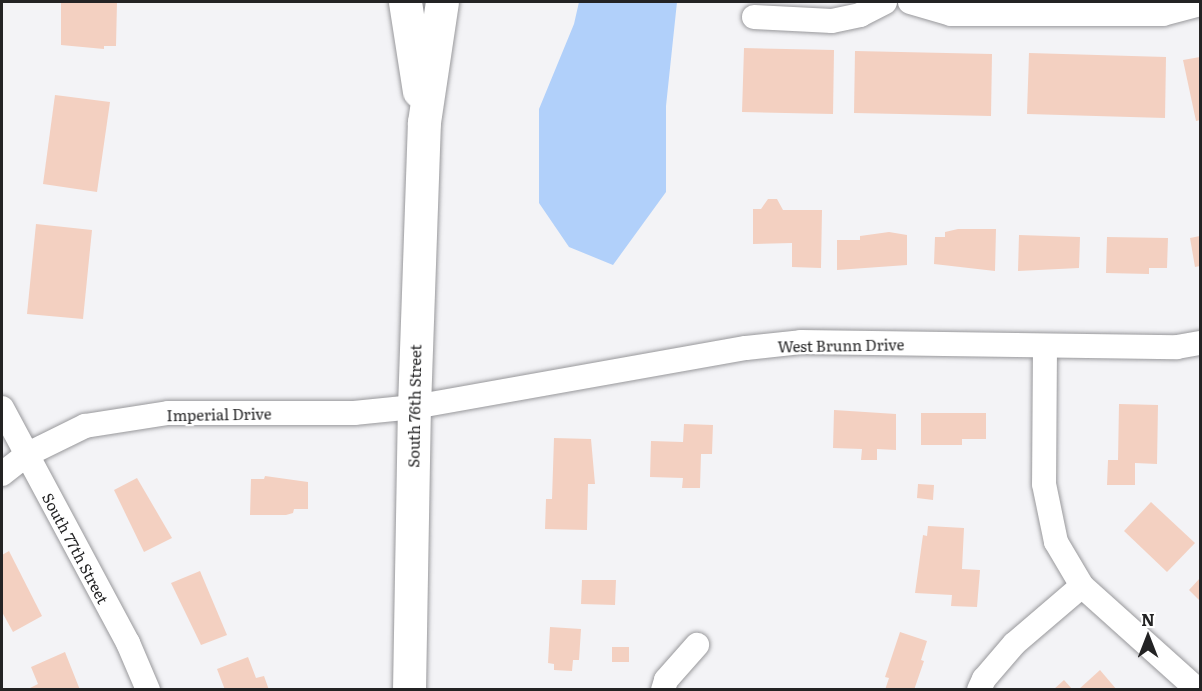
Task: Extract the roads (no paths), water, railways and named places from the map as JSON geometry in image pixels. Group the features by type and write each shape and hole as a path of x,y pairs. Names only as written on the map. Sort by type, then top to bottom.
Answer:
{"main road":[{"name":"South 76th Street","path":"405,2 424,122"},
{"name":"South 76th Street","path":"409,690 414,407 424,122 442,2"}],"street":[{"path":"754,17 832,21 860,15 885,2"},
{"path":"910,2 951,14 1162,8 1200,4"},
{"name":"West Brunn Drive","path":"414,407 746,348 801,342 1177,347 1200,343"},
{"path":"1045,346 1044,484 1056,542 1082,586 1198,690"},
{"name":"Imperial Drive","path":"2,474 26,455 85,426 168,413 354,413 414,407"},
{"name":"South 77th Street","path":"2,408 128,643 148,690"},
{"path":"979,690 984,679 1014,644 1082,586"},
{"path":"663,690 666,680 697,645"}],"water":[{"path":"579,2 677,2 666,106 666,192 613,265 569,247 539,203 539,109 574,24"}]}
